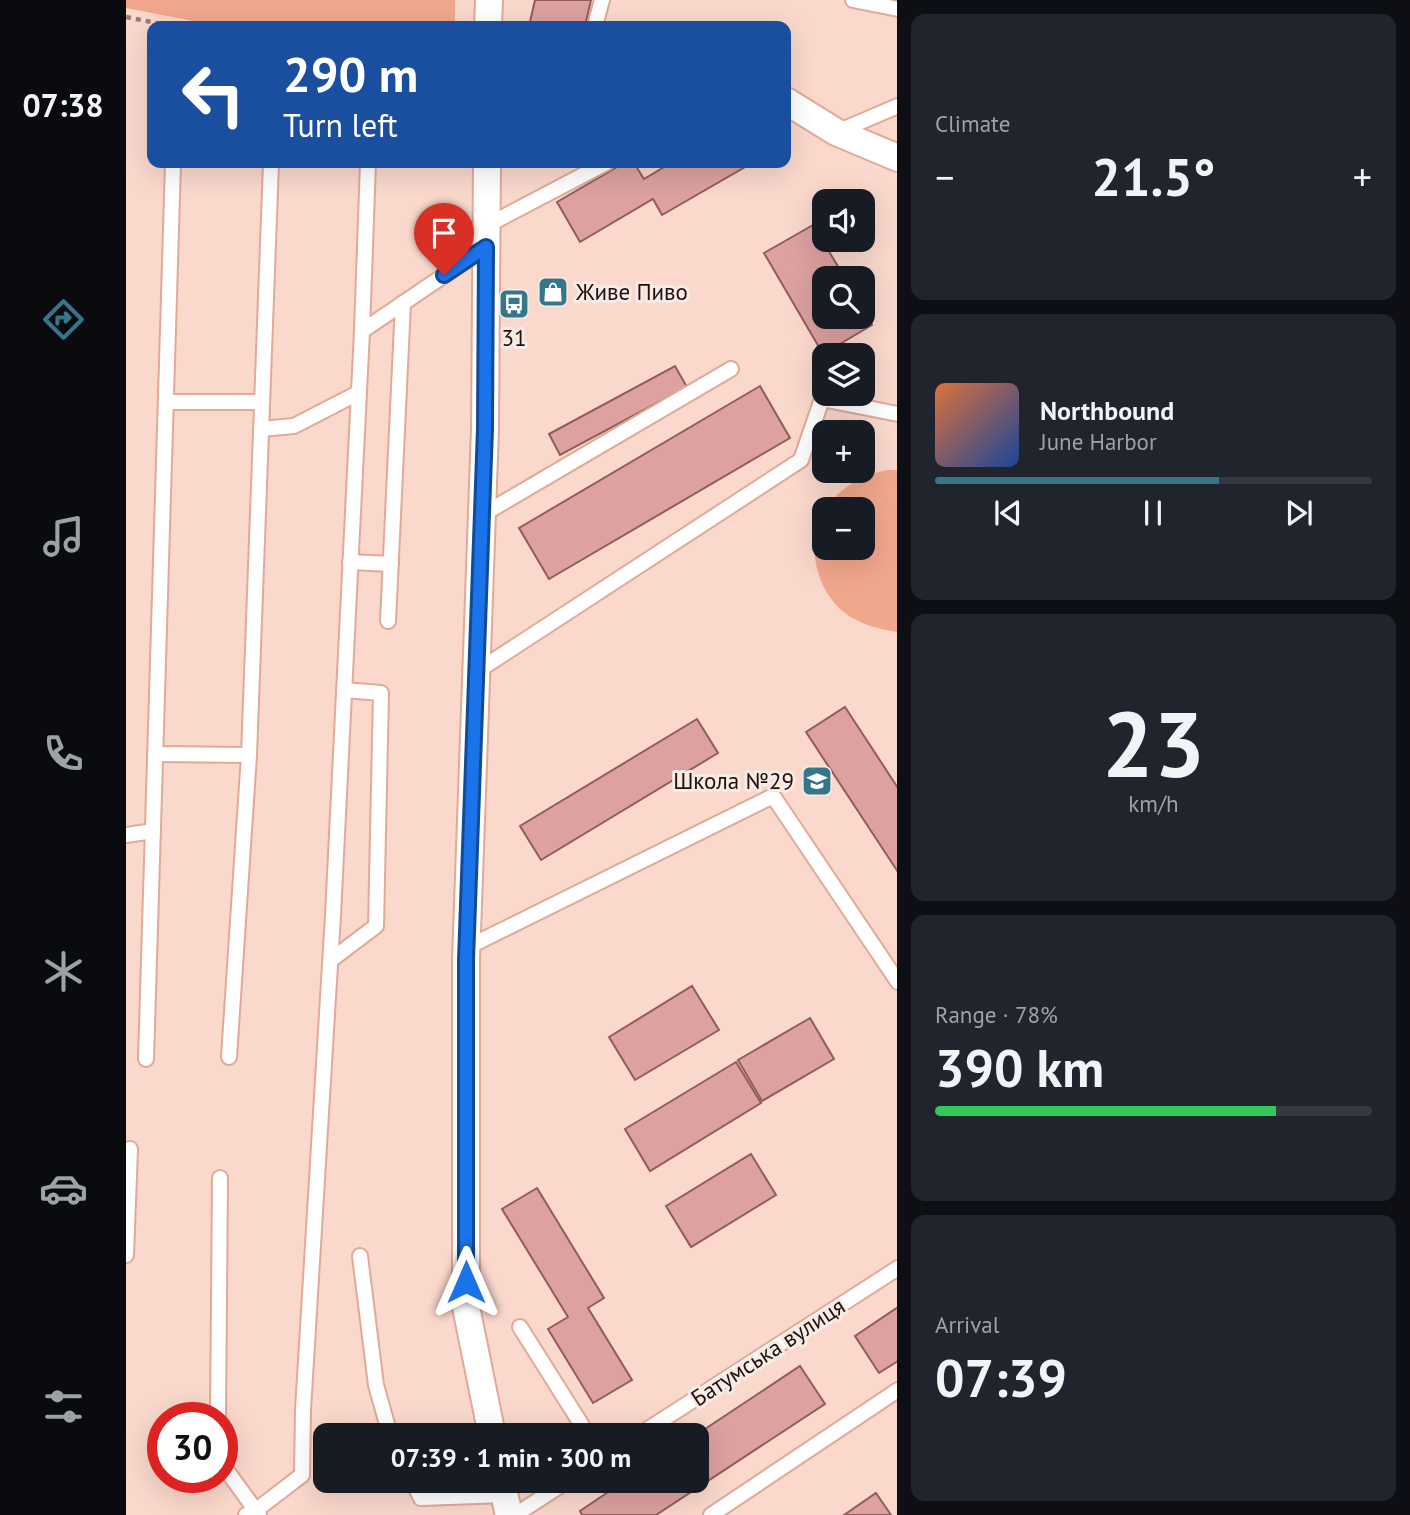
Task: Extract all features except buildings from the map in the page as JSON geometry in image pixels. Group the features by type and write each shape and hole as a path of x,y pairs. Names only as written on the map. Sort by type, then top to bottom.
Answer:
{"street":[{"path":"488,21 489,0"},
{"path":"791,104 836,132 897,158"},
{"path":"487,168 485,429 466,948 466,1307 490,1423"}],"lane":[{"path":"596,21 601,0"},
{"path":"853,0 897,9"},
{"path":"836,132 897,106"},
{"path":"146,1059 173,168"},
{"path":"229,1057 249,755 271,168"},
{"path":"238,1490 253,1514 302,1475 303,1410 331,960 368,168"},
{"path":"362,331 403,303 486,236 598,168"},
{"path":"388,621 403,303"},
{"path":"482,515 731,369"},
{"path":"261,429 294,426 358,393"},
{"path":"476,672 801,460 822,399 897,414"},
{"path":"166,401 262,402"},
{"path":"350,562 391,564"},
{"path":"331,960 376,926 381,694 344,690"},
{"path":"155,754 249,755"},
{"path":"466,948 773,796 897,982"},
{"path":"126,835 153,831"},
{"path":"126,1255 131,1149"},
{"path":"218,1402 220,1178"},
{"path":"360,1256 376,1385 387,1423"},
{"name":"Батумська вулиця","path":"658,1423 897,1268"},
{"path":"520,1326 580,1423"},
{"path":"711,1515 897,1390"},
{"path":"418,1493 421,1498 507,1501 531,1493"}],"path":[{"path":"126,17 147,21"}],"shaded area":[{"path":"126,0 455,0 455,21 193,21 126,8"},
{"path":"897,470 897,632 857,621 845,613 827,592 816,566 816,560 875,560 875,497 835,497 852,483 875,483 875,473"}],"place":[{"name":"Живе Пиво","path":"553,292"},
{"name":"31","path":"514,304"},
{"name":"Школа №29","path":"817,781"}],"route":[{"path":"444,275 486,247 485,429 466,960 466,1282"}]}
